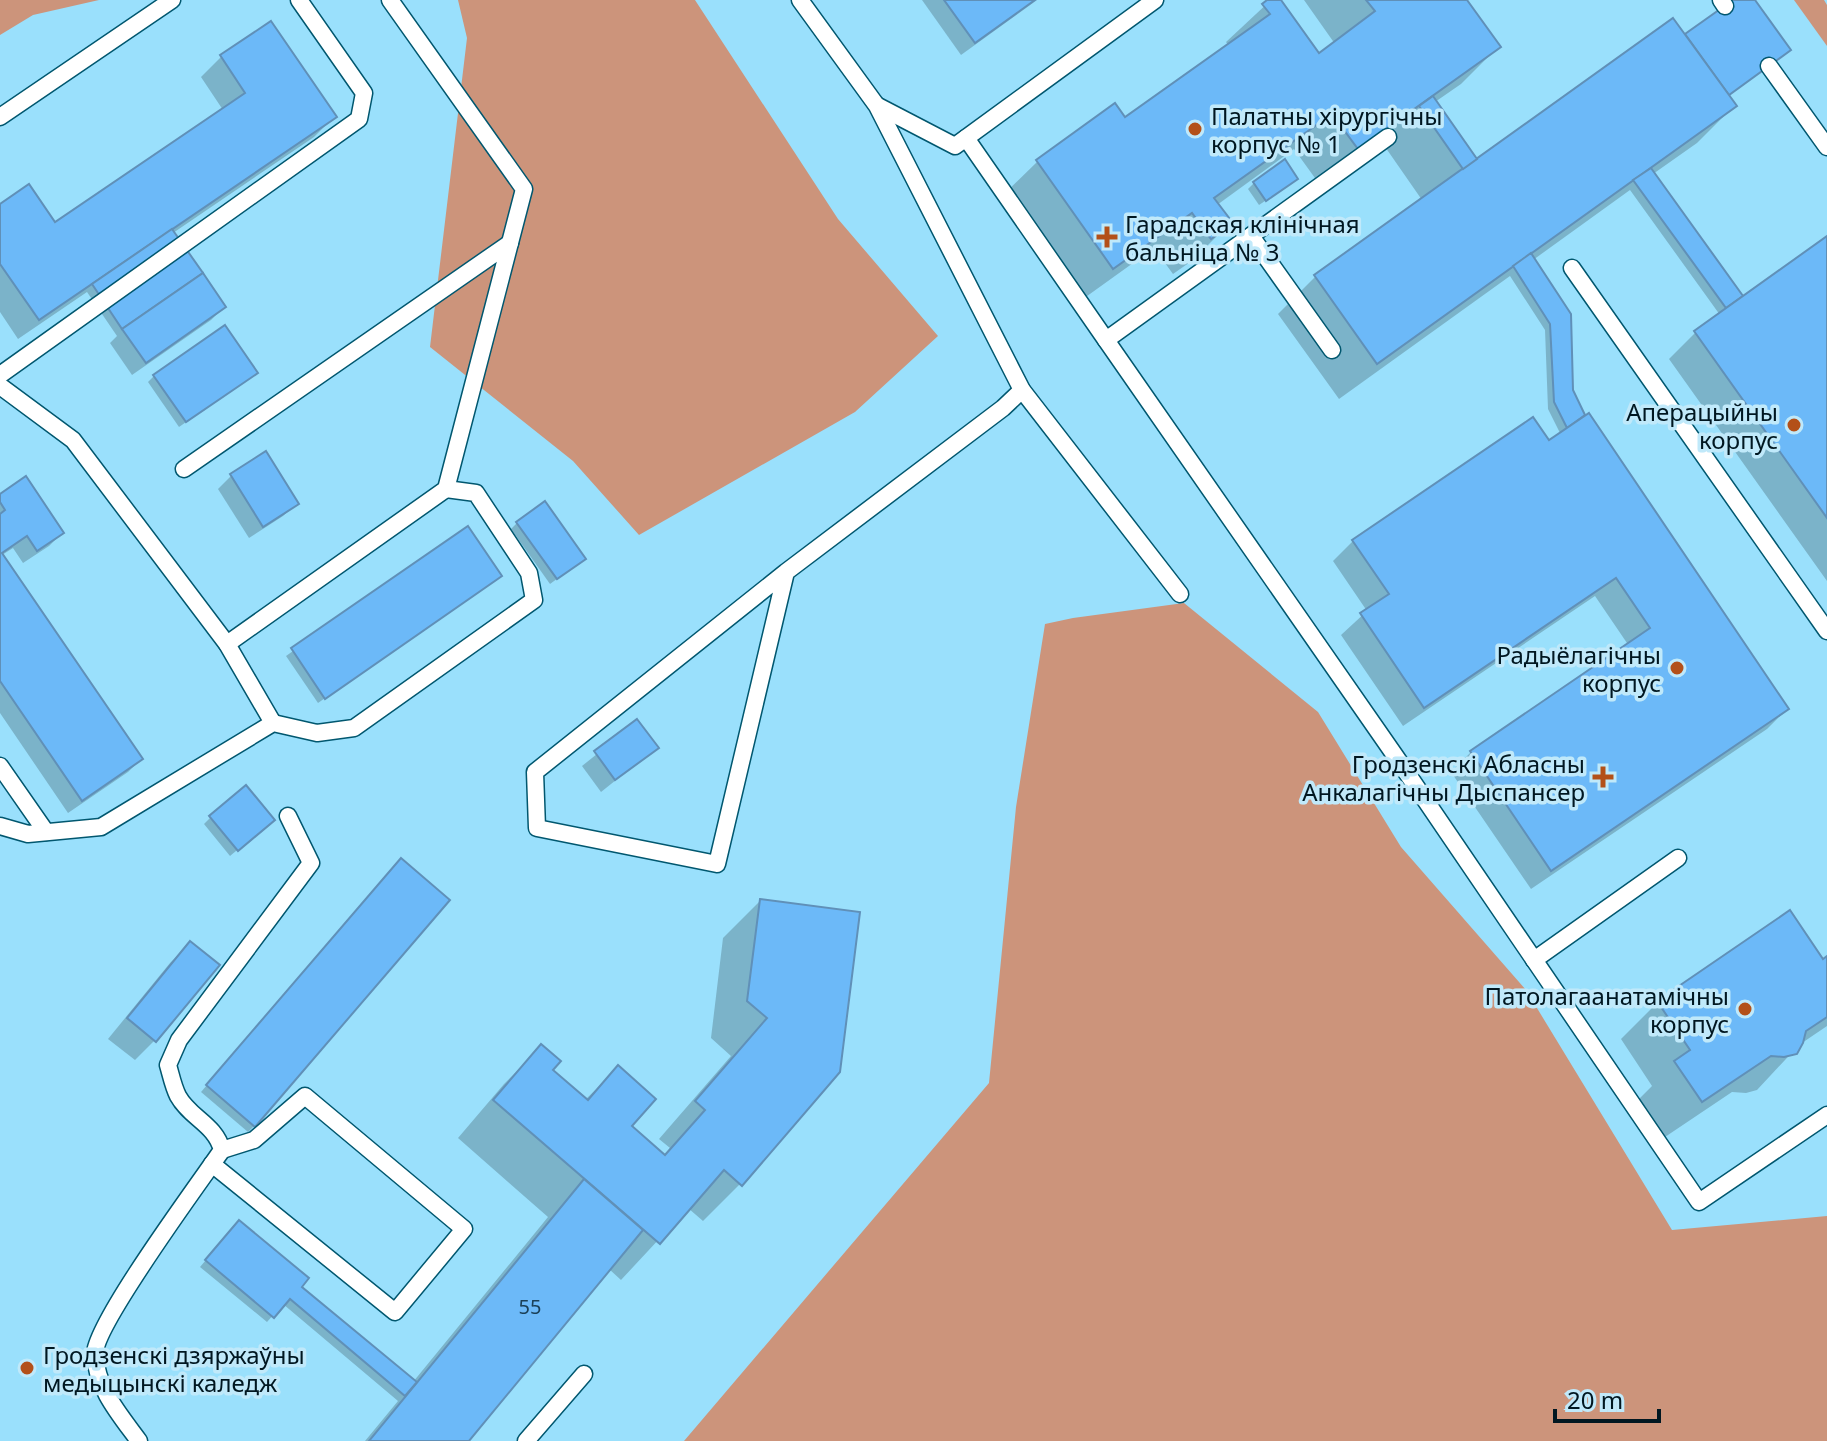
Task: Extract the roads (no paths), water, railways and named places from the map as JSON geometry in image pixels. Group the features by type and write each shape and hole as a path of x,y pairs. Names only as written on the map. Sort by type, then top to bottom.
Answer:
{"lane":[{"path":"0,117 172,0"},
{"path":"0,375 359,119 364,93 299,0"},
{"path":"227,644 446,489 524,189 390,0"},
{"path":"800,0 877,106 1022,390 1180,594"},
{"path":"877,106 955,146 1155,0"},
{"path":"1769,66 1827,147"},
{"path":"1106,340 1388,137"},
{"path":"966,138 1387,744 1699,1202 1827,1115"},
{"path":"1251,236 1332,350"},
{"path":"184,469 510,243"},
{"path":"1572,268 1827,631"},
{"path":"0,386 73,440 227,644 273,723"},
{"path":"786,572 717,864 537,828 535,772 786,572 1003,408 1022,390"},
{"path":"0,826 28,834 101,827 273,723 317,733 354,728 534,600 529,573 476,493 446,489"},
{"path":"0,766 46,832"},
{"path":"217,1157 218,1136 179,1097 168,1065 179,1040 311,863 288,816"},
{"path":"1534,960 1678,858"},
{"path":"139,1441 105,1393 94,1352 109,1315 217,1157 254,1140 305,1096 464,1229 395,1312 217,1157"},
{"path":"526,1441 584,1374"}],"place":[{"name":"Палатны хірургічны корпус № 1","path":"1195,129"},
{"name":"Гарадская клінічная бальніца № 3","path":"1107,237"},
{"name":"Аперацыйны корпус","path":"1794,425"},
{"name":"Радыёлагічны корпус","path":"1677,668"},
{"name":"Гродзенскі Абласны Анкалагічны Дыспансер","path":"1603,777"},
{"name":"Патолагаанатамічны корпус","path":"1745,1009"},
{"name":"Гродзенскі дзяржаўны медыцынскі каледж","path":"27,1368"}]}
